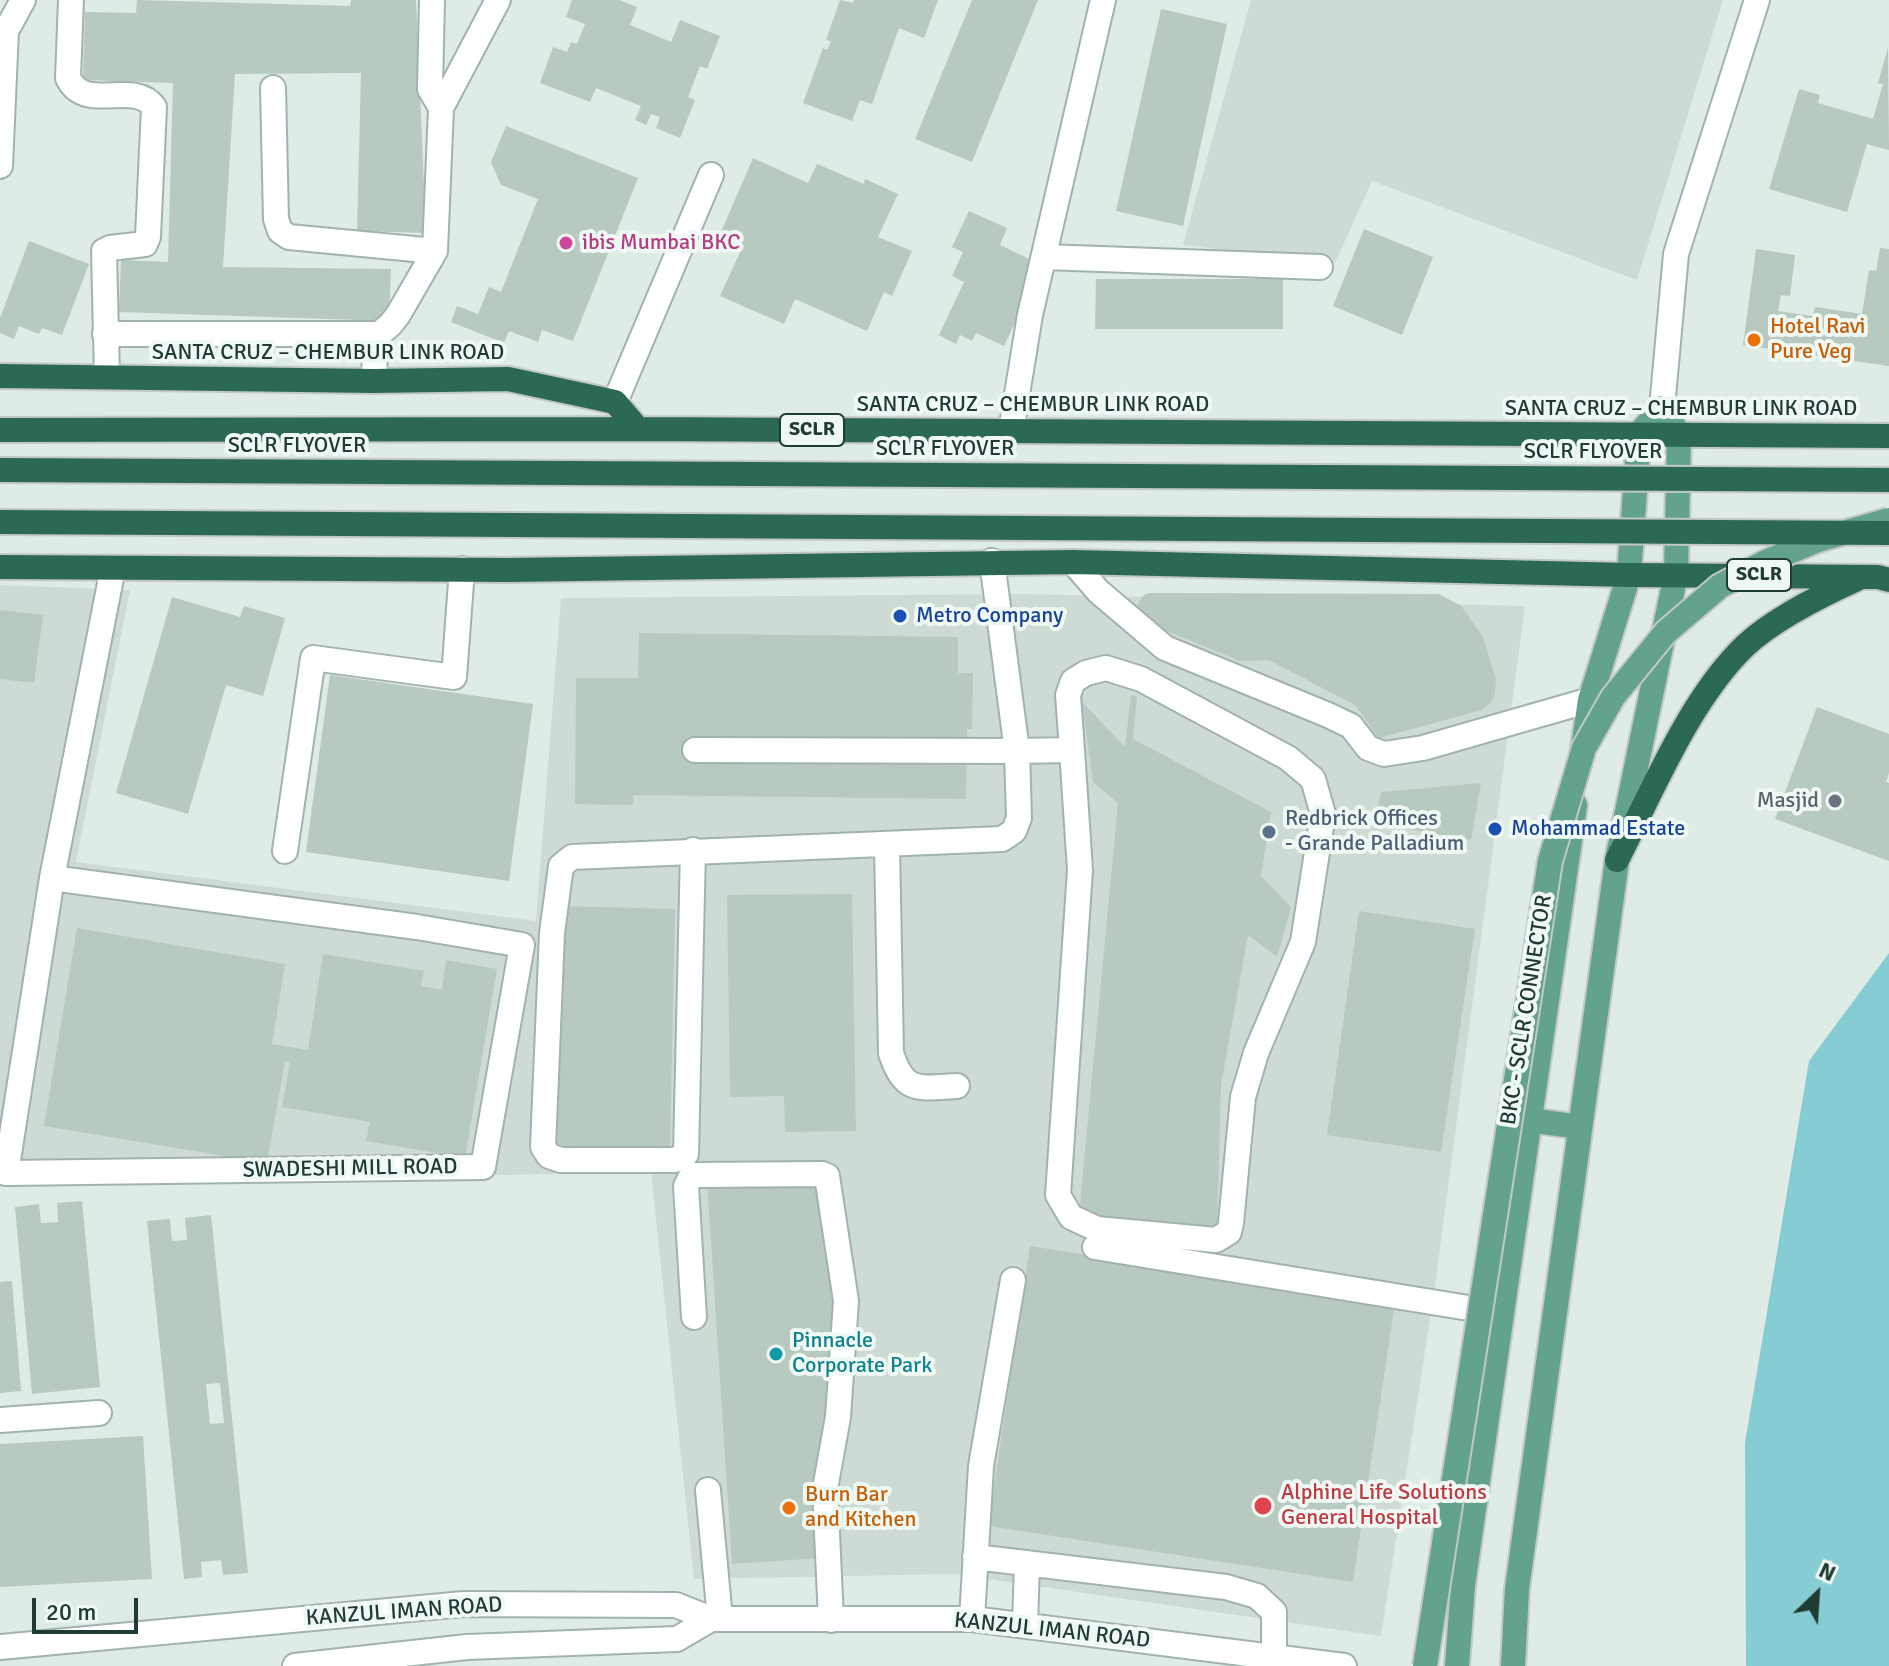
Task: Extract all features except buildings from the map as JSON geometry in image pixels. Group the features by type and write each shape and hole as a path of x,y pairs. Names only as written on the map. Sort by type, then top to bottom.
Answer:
{"highway":[{"name":"SANTA CRUZ – CHEMBUR LINK ROAD","path":"0,376 374,381 508,379 615,402"},
{"path":"615,402 638,429"},
{"name":"SANTA CRUZ – CHEMBUR LINK ROAD","path":"0,430 638,429 1889,436"},
{"name":"SCLR FLYOVER","path":"0,470 1889,480"},
{"path":"0,522 1889,533"},
{"name":"SCLR","path":"0,567 462,569 992,561 1629,575 1880,577"},
{"path":"1617,860 1676,746 1709,691 1747,644 1811,600 1880,577"}],"main road":[{"path":"1457,1666 1463,1585 1590,700 1629,575 1639,434 1662,408 1679,435 1676,574 1617,860 1517,1589 1513,1666"},
{"name":"BKC - SCLR CONNECTOR","path":"1425,1666 1550,861 1584,748 1613,697 1666,632 1720,586 1818,540 1889,520"},
{"path":"1529,1120 1580,1127"}],"street":[{"path":"0,166 6,31 23,0"},
{"path":"71,0 68,78 72,85 89,96 139,96 149,99 154,107 148,237 145,244 104,251 107,377"},
{"path":"432,0 430,89 441,108"},
{"path":"374,381 375,346 379,334 398,315 435,251 441,108 498,0"},
{"path":"1011,431 1030,315 1103,0"},
{"path":"1662,408 1676,254 1757,0"},
{"path":"273,88 276,219 280,231 289,237 435,251"},
{"path":"615,402 711,175"},
{"path":"1045,257 1320,267"},
{"path":"105,334 379,334"},
{"path":"693,850 686,1154 675,1160 561,1160 549,1156 543,1147 552,933 561,866 572,857 693,850 1002,839 1014,831 1019,818 1017,751 992,561"},
{"path":"1073,562 1129,620 1165,648 1351,726 1368,748 1384,754 1423,748 1590,700"},
{"name":"SWADESHI MILL ROAD","path":"52,878 417,927 522,945 483,1167 6,1173 52,878 113,568"},
{"path":"285,851 313,658 454,677 462,569"},
{"path":"1106,668 1141,679 1288,758 1313,779 1323,814 1303,942 1256,1053 1243,1097 1231,1223 1229,1232 1216,1240 1097,1229 1071,1217 1058,1195 1080,870 1072,750 1068,695 1073,681 1086,673 1106,668"},
{"path":"695,750 1072,750"},
{"path":"887,845 891,1053 898,1076 916,1089 957,1086"},
{"path":"694,1317 686,1186 690,1178 696,1175 827,1176 846,1301 838,1417 825,1489 831,1620"},
{"path":"1095,1247 1502,1313"},
{"path":"972,1619 981,1466 1013,1280"},
{"path":"0,1420 99,1413"},
{"path":"708,1490 716,1619"},
{"path":"975,1557 1226,1587 1257,1596 1274,1612 1274,1657"},
{"path":"1025,1625 1027,1563"},
{"name":"KANZUL IMAN ROAD","path":"0,1647 464,1604 676,1605 716,1619 972,1619 1344,1666"},
{"name":"KANZUL IMAN ROAD","path":"295,1666 467,1647 677,1639 716,1619"}],"shaded area":[{"path":"1251,0 1723,0 1637,280 1372,181 1335,263 1183,245"},
{"path":"0,585 130,590 76,862 536,921 561,598 1021,594 1525,606 1434,1293 1381,1636 954,1574 694,1579 651,1172 218,1181 0,1178"}],"water":[{"path":"1889,953 1889,1666 1746,1666 1745,1443 1809,1061"}],"place":[{"name":"ibis Mumbai BKC","path":"566,243"},
{"name":"Hotel Ravi Pure Veg","path":"1754,340"},
{"name":"Metro Company","path":"900,616"},
{"name":"Masjid","path":"1835,801"},
{"name":"Mohammad Estate","path":"1495,829"},
{"name":"Redbrick Offices - Grande Palladium","path":"1269,832"},
{"name":"Pinnacle Corporate Park","path":"776,1354"},
{"name":"Alphine Life Solutions General Hospital","path":"1263,1506"},
{"name":"Burn Bar and Kitchen","path":"789,1508"}]}
